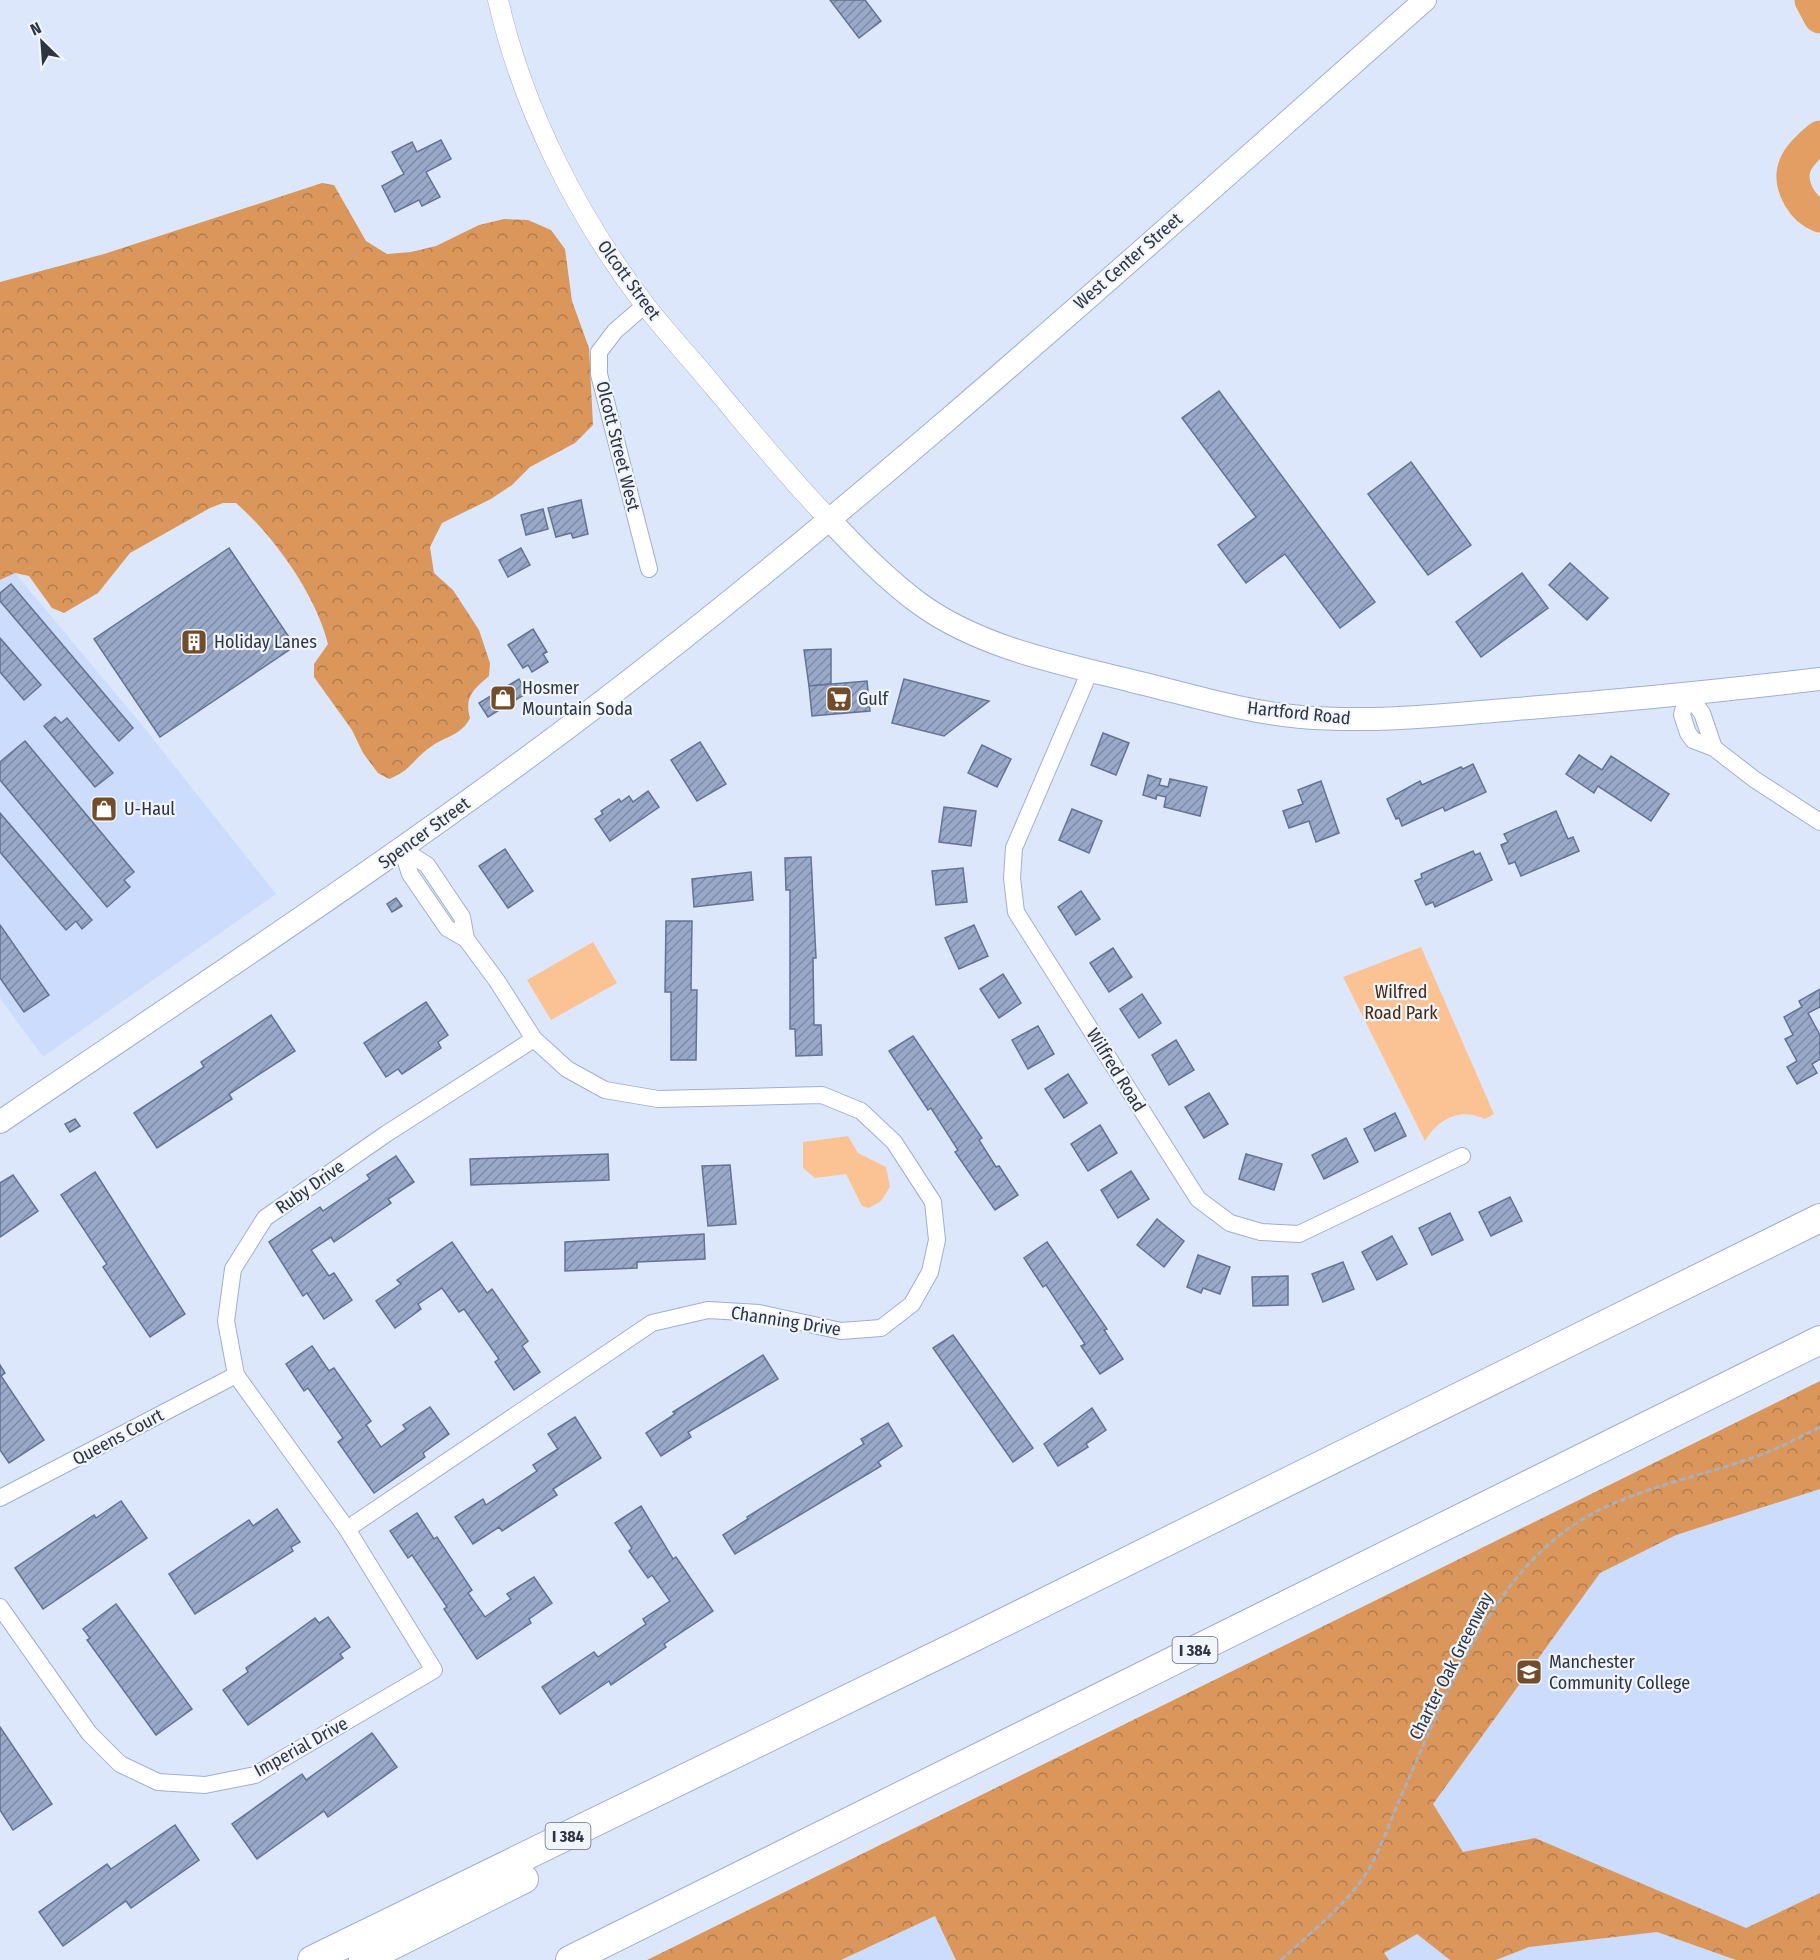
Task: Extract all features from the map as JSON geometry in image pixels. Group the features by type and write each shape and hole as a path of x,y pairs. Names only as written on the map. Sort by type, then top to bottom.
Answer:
{"highway":[{"name":"I 384","path":"312,1960 824,1711 1820,1218"},
{"name":"I 384","path":"570,1960 1820,1340"},
{"path":"363,1960 652,1815 824,1711"}],"main road":[{"name":"West Center Street","path":"828,518 1116,271 1425,0"},
{"name":"Hartford Road","path":"828,518 870,562 921,604 955,624 1018,651 1242,708 1299,717 1402,718 1687,694 1820,679"},
{"name":"Spencer Street","path":"0,1122 402,849 608,697 745,589 828,518"}],"street":[{"name":"Olcott Street","path":"498,0 508,40 526,92 558,165 597,235 645,304 795,484 828,518"},
{"name":"Olcott Street West","path":"645,304 615,331 599,352 599,374 649,568"},
{"name":"Wilfred Road","path":"1090,671 1014,848 1012,878 1017,912 1198,1199 1230,1222 1261,1232 1299,1234 1462,1156"},
{"path":"1687,694 1682,714 1688,733 1702,745 1714,748 1754,779 1820,822"},
{"name":"Channing Drive","path":"347,1529 652,1323 708,1311 759,1313 841,1331 881,1328 912,1304 930,1272 937,1240 933,1202 894,1142 861,1111 822,1095 658,1100 605,1090 567,1069 534,1039 497,981 466,939 447,928 410,874 402,849"},
{"name":"Ruby Drive","path":"347,1529 236,1375 226,1321 234,1269 265,1218 386,1134 534,1039"},
{"name":"Queens Court","path":"0,1498 236,1375"},
{"name":"Imperial Drive","path":"0,1607 89,1733 120,1764 158,1782 205,1785 255,1775 435,1670 347,1529"}],"path":[{"name":"Charter Oak Greenway","path":"1281,1960 1342,1902 1368,1870 1427,1740 1483,1626 1504,1592 1540,1552 1569,1528 1601,1510 1672,1483 1761,1455 1820,1426"}],"shaded area":[{"name":"U-Haul","path":"15,573 142,725 276,894 43,1057 0,998 0,580"},
{"name":"Manchester Community College","path":"1820,1384 1820,1960 656,1960"}],"green space":[{"path":"322,183 334,185 366,241 387,254 411,252 436,246 479,225 504,219 528,220 551,230 565,249 572,301 589,348 593,425 575,443 530,467 512,485 491,499 442,523 430,547 434,573 453,590 479,630 490,663 489,676 469,698 470,718 462,729 429,748 407,769 389,779 378,773 363,753 352,730 314,677 314,664 328,644 314,606 304,587 279,549 236,503 223,503 210,508 130,553 98,593 64,613 52,608 29,576 15,573 0,580 0,282 104,254"},
{"path":"593,942 617,983 551,1020 527,980"},
{"name":"Wilfred Road Park","path":"1421,947 1494,1114 1485,1119 1467,1114 1450,1117 1436,1127 1425,1141 1343,977"},
{"path":"848,1136 858,1153 886,1167 890,1187 881,1201 869,1208 862,1206 846,1174 815,1178 803,1168 803,1142"},
{"name":"Manchester Community College","path":"1820,1381 1820,1489 1676,1535 1600,1573 1433,1804 1463,1852 1535,1838 1746,1928 1820,1893 1820,1960 1736,1960 1657,1932 1529,1947 1496,1960 1450,1960 1417,1934 1384,1953 1389,1960 956,1960 935,1916 841,1960 647,1960"}],"building":[{"path":"830,0 865,0 881,21 859,38"},
{"path":"441,140 451,159 426,172 440,197 422,206 419,200 395,212 382,186 404,174 392,152 412,142 417,152"},
{"path":"1219,391 1375,602 1340,628 1285,554 1246,583 1218,545 1256,517 1182,418"},
{"path":"1411,462 1471,545 1428,575 1368,494"},
{"path":"581,500 588,534 573,538 571,533 556,537 548,508"},
{"path":"543,509 548,529 526,535 521,515"},
{"name":"Holiday Lanes","path":"229,548 295,646 160,737 94,639"},
{"path":"521,548 530,565 508,577 499,560"},
{"path":"1570,563 1608,598 1587,620 1549,585"},
{"path":"1522,573 1548,608 1481,657 1456,622"},
{"path":"11,584 133,728 119,741 0,601 0,593"},
{"path":"533,629 547,652 543,654 548,662 532,672 528,665 523,668 508,645"},
{"path":"0,638 41,685 24,700 0,672"},
{"name":"Gulf","path":"831,649 831,684 809,686 804,650"},
{"name":"Hosmer Mountain Soda","path":"519,679 527,693 488,717 479,703"},
{"path":"904,679 989,701 944,736 892,723"},
{"name":"Gulf","path":"867,681 870,711 812,716 809,686"},
{"path":"55,717 61,723 67,718 113,773 95,787 44,726"},
{"path":"1103,733 1129,743 1116,775 1091,765"},
{"path":"25,741 134,872 124,880 130,887 107,907 0,780 0,762"},
{"path":"700,742 726,784 697,801 671,760"},
{"path":"982,745 1011,759 997,787 968,773"},
{"path":"1579,755 1602,770 1611,756 1669,794 1651,821 1598,786 1594,793 1566,774"},
{"path":"1473,764 1486,792 1445,811 1443,807 1402,826 1399,818 1396,819 1387,799 1420,781 1422,785"},
{"path":"1148,775 1161,779 1159,785 1168,787 1170,779 1207,787 1200,816 1164,807 1166,797 1157,795 1156,799 1143,795"},
{"path":"1321,781 1339,833 1316,842 1309,821 1289,828 1283,811 1303,804 1298,790"},
{"path":"648,791 659,807 610,841 595,819 603,814 601,811 619,799 621,802 629,796 633,802"},
{"path":"944,807 976,811 971,846 939,842"},
{"path":"1072,809 1102,821 1089,853 1059,840"},
{"path":"1556,811 1568,839 1573,837 1579,851 1521,876 1515,862 1509,864 1501,845 1508,842 1504,834"},
{"path":"0,813 92,920 82,929 76,921 66,930 0,852"},
{"path":"505,849 533,891 508,908 479,866"},
{"path":"1473,851 1475,855 1480,853 1492,880 1435,907 1433,902 1426,905 1415,881 1422,878 1421,874"},
{"path":"811,857 816,958 813,958 814,1025 821,1025 822,1055 796,1056 795,1029 790,1029 790,890 786,890 785,858"},
{"path":"963,868 967,902 936,905 932,871"},
{"path":"751,872 753,900 694,907 692,879"},
{"path":"1081,891 1100,919 1076,935 1058,907"},
{"path":"396,898 402,906 392,912 387,904"},
{"path":"666,921 692,921 691,990 697,990 696,1060 671,1060 671,992 665,992"},
{"path":"0,925 49,995 24,1012 0,978"},
{"path":"974,925 988,956 959,969 945,938"},
{"path":"1113,948 1132,977 1109,992 1090,963"},
{"path":"1003,974 1021,1003 999,1018 980,989"},
{"path":"1820,989 1820,1007 1808,1013 1820,1035 1820,1059 1812,1064 1817,1073 1797,1084 1787,1067 1797,1061 1785,1039 1793,1035 1784,1017 1802,1007 1799,1001"},
{"path":"1142,994 1161,1023 1139,1038 1120,1009"},
{"path":"426,1002 448,1035 438,1042 441,1048 402,1074 398,1069 386,1077 364,1043"},
{"path":"271,1015 295,1051 229,1094 232,1099 157,1148 134,1113 204,1067 201,1062"},
{"path":"1038,1026 1054,1054 1028,1069 1012,1040"},
{"path":"913,1036 982,1138 979,1140 996,1167 999,1166 1018,1195 995,1210 955,1152 958,1150 931,1108 928,1110 889,1051"},
{"path":"1176,1040 1194,1070 1169,1085 1152,1055"},
{"path":"1068,1074 1087,1103 1064,1118 1045,1089"},
{"path":"1209,1093 1228,1124 1204,1138 1185,1107"},
{"path":"1395,1113 1406,1136 1375,1151 1364,1129"},
{"path":"75,1119 80,1126 70,1132 65,1124"},
{"path":"1100,1125 1117,1153 1088,1171 1071,1144"},
{"path":"1346,1138 1358,1162 1324,1179 1312,1155"},
{"path":"608,1154 609,1180 471,1185 470,1159"},
{"path":"1246,1154 1282,1164 1274,1190 1239,1179"},
{"path":"396,1156 414,1182 388,1199 391,1203 334,1242 331,1237 311,1250 329,1276 334,1273 352,1300 324,1319 307,1293 303,1296 269,1242 320,1207 323,1211 370,1179 367,1175"},
{"path":"730,1165 736,1224 708,1226 702,1166"},
{"path":"1131,1171 1149,1199 1118,1218 1101,1190"},
{"path":"95,1172 185,1314 150,1337 103,1267 107,1264 61,1195"},
{"path":"13,1175 38,1211 0,1237 0,1183"},
{"path":"1510,1197 1522,1221 1491,1236 1479,1212"},
{"path":"1450,1213 1463,1240 1432,1255 1419,1228"},
{"path":"1157,1219 1184,1241 1164,1267 1137,1245"},
{"path":"704,1234 705,1259 637,1262 637,1268 565,1271 565,1242"},
{"path":"1392,1236 1407,1264 1377,1280 1362,1252"},
{"path":"452,1242 487,1293 492,1289 528,1341 522,1346 540,1372 514,1390 495,1362 499,1359 464,1309 459,1312 442,1288 418,1304 421,1309 395,1328 376,1301 401,1284 397,1280"},
{"path":"1047,1242 1107,1329 1104,1330 1123,1359 1100,1374 1081,1346 1085,1344 1046,1285 1043,1287 1024,1258"},
{"path":"1198,1255 1230,1267 1220,1294 1203,1288 1201,1293 1187,1287"},
{"path":"1343,1262 1354,1289 1323,1302 1312,1274"},
{"path":"1288,1276 1288,1305 1253,1306 1252,1277"},
{"path":"953,1335 1033,1448 1013,1462 933,1348"},
{"path":"312,1346 329,1371 334,1368 371,1421 366,1425 381,1447 406,1429 403,1425 430,1407 449,1434 423,1453 425,1457 374,1493 338,1442 343,1438 308,1388 304,1391 286,1364"},
{"path":"763,1355 778,1379 688,1432 691,1437 661,1456 646,1433 675,1414 673,1412"},
{"path":"0,1365 5,1373 1,1376 44,1440 9,1463 0,1450"},
{"path":"1092,1408 1106,1430 1086,1444 1088,1447 1058,1466 1044,1444"},
{"path":"575,1417 601,1458 553,1489 557,1495 502,1531 499,1527 473,1544 455,1517 483,1499 486,1505 537,1471 533,1465 558,1449 548,1434"},
{"path":"888,1423 902,1446 878,1462 881,1466 735,1554 723,1535 748,1519 747,1517 864,1444 861,1439"},
{"path":"121,1501 147,1538 43,1609 15,1568 94,1515 96,1518"},
{"path":"641,1506 673,1559 676,1557 713,1611 664,1644 666,1647 611,1685 609,1681 560,1714 542,1687 594,1652 598,1657 646,1624 643,1619 670,1601 652,1575 648,1578 629,1551 632,1548 615,1523"},
{"path":"277,1509 300,1542 291,1547 293,1551 195,1614 169,1574 249,1520 253,1526"},
{"path":"417,1513 434,1539 437,1537 472,1590 468,1593 485,1617 511,1599 507,1594 534,1577 552,1603 529,1619 531,1623 477,1659 444,1609 447,1607 412,1555 408,1558 390,1531"},
{"path":"116,1604 192,1709 156,1735 87,1640 90,1638 83,1629"},
{"path":"328,1617 350,1647 340,1654 343,1658 248,1725 223,1690 248,1672 246,1668 315,1618 319,1623"},
{"path":"0,1727 52,1804 13,1830 0,1810"},
{"path":"372,1733 397,1767 328,1817 324,1811 257,1859 232,1824 302,1774 306,1780"},
{"path":"175,1825 199,1860 131,1908 126,1901 63,1946 39,1912 107,1864 111,1869"}],"waterway":[{"path":"1811,0 1820,17"},
{"path":"1820,137 1800,156 1793,179 1803,203 1810,211 1820,216"}],"place":[{"name":"Holiday Lanes","path":"194,642"},
{"name":"Hosmer Mountain Soda","path":"503,698"},
{"name":"Gulf","path":"839,699"},
{"name":"U-Haul","path":"104,809"},
{"name":"Manchester Community College","path":"1529,1672"}]}
